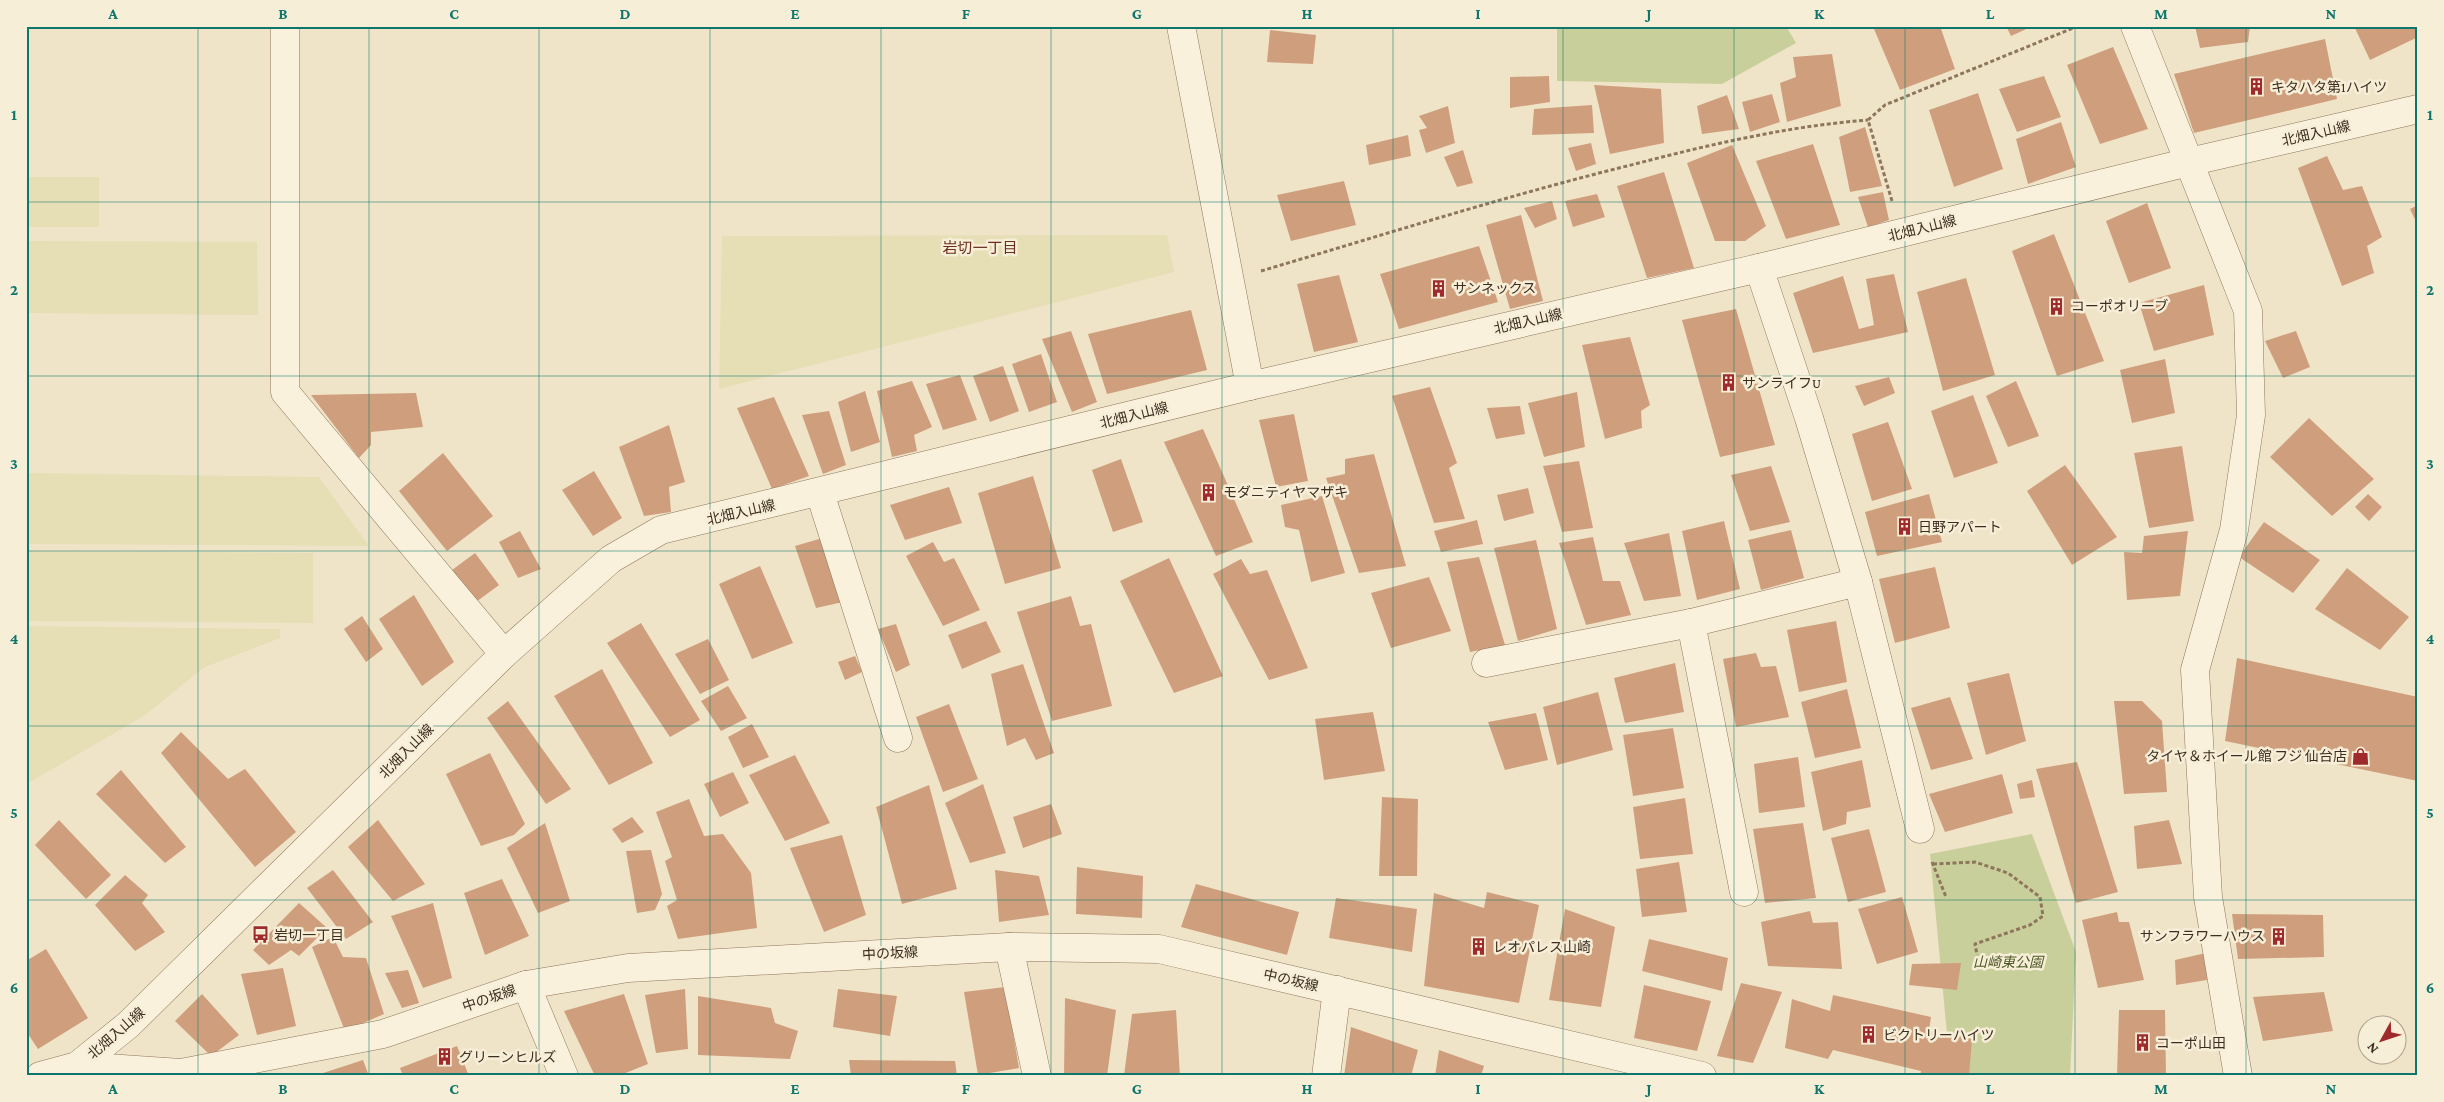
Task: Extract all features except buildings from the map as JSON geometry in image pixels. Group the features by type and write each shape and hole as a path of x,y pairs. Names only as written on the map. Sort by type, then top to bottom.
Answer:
{"street":[{"path":"285,26 285,392 504,654"},
{"path":"1182,26 1250,386"},
{"path":"2134,26 2248,311 2251,415 2234,530 2195,670 2208,897 2238,1076"},
{"name":"北畑入山線","path":"40,1076 77,1066 135,1018 504,654 610,559 661,530 820,493 1250,386 1759,268 2189,162 2418,109"},
{"path":"1759,268 1809,418 1858,582 1920,829"},
{"path":"820,493 898,738"},
{"path":"1486,663 1691,622 1858,582"},
{"path":"1691,622 1744,892"},
{"path":"1008,947 1037,1076"},
{"name":"中の坂線","path":"77,1066 181,1073 383,1034 526,986 628,968 1008,947 1159,949 1702,1076"},
{"path":"526,986 564,1076"},
{"path":"1326,1076 1337,990"}],"path":[{"path":"1256,273 1565,181 1726,141 1822,124 1868,120 1885,105 2078,26"},
{"path":"1868,120 1901,233"},
{"path":"1920,829 1946,897"},
{"path":"1933,864 1975,862 2008,874 2040,896 2043,916 2030,925 1975,944 1977,955"}],"shaded area":[{"path":"26,177 99,177 99,227 26,227"},
{"path":"1167,235 1174,272 719,389 722,236"},
{"path":"26,241 257,242 258,315 26,313"},
{"path":"26,473 319,477 369,546 26,544"},
{"path":"26,551 313,553 313,623 26,621"},
{"path":"26,626 280,629 280,638 203,668 144,716 30,782 26,782"}],"green space":[{"path":"1557,26 1786,26 1796,43 1722,84 1557,81"},
{"name":"山崎東公園","path":"2032,834 2076,952 2070,1076 1951,1076 1930,854"}],"place":[{"name":"キタハタ第1ハイツ","path":"2257,87"},
{"name":"サンネックス","path":"1439,288"},
{"name":"コーポオリーブ","path":"2057,306"},
{"name":"サンライフU","path":"1728,383"},
{"name":"モダニティヤマザキ","path":"1209,492"},
{"name":"日野アパート","path":"1904,527"},
{"name":"タイヤ＆ホイール館 フジ 仙台店","path":"2361,756"},
{"name":"岩切一丁目","path":"260,935"},
{"name":"サンフラワーハウス","path":"2279,936"},
{"name":"レオパレス山崎","path":"1479,947"},
{"name":"ビクトリーハイツ","path":"1869,1035"},
{"name":"コーポ山田","path":"2142,1043"},
{"name":"グリーンヒルズ","path":"445,1057"}],"district":[{"name":"岩切一丁目","path":"980,248"}]}
